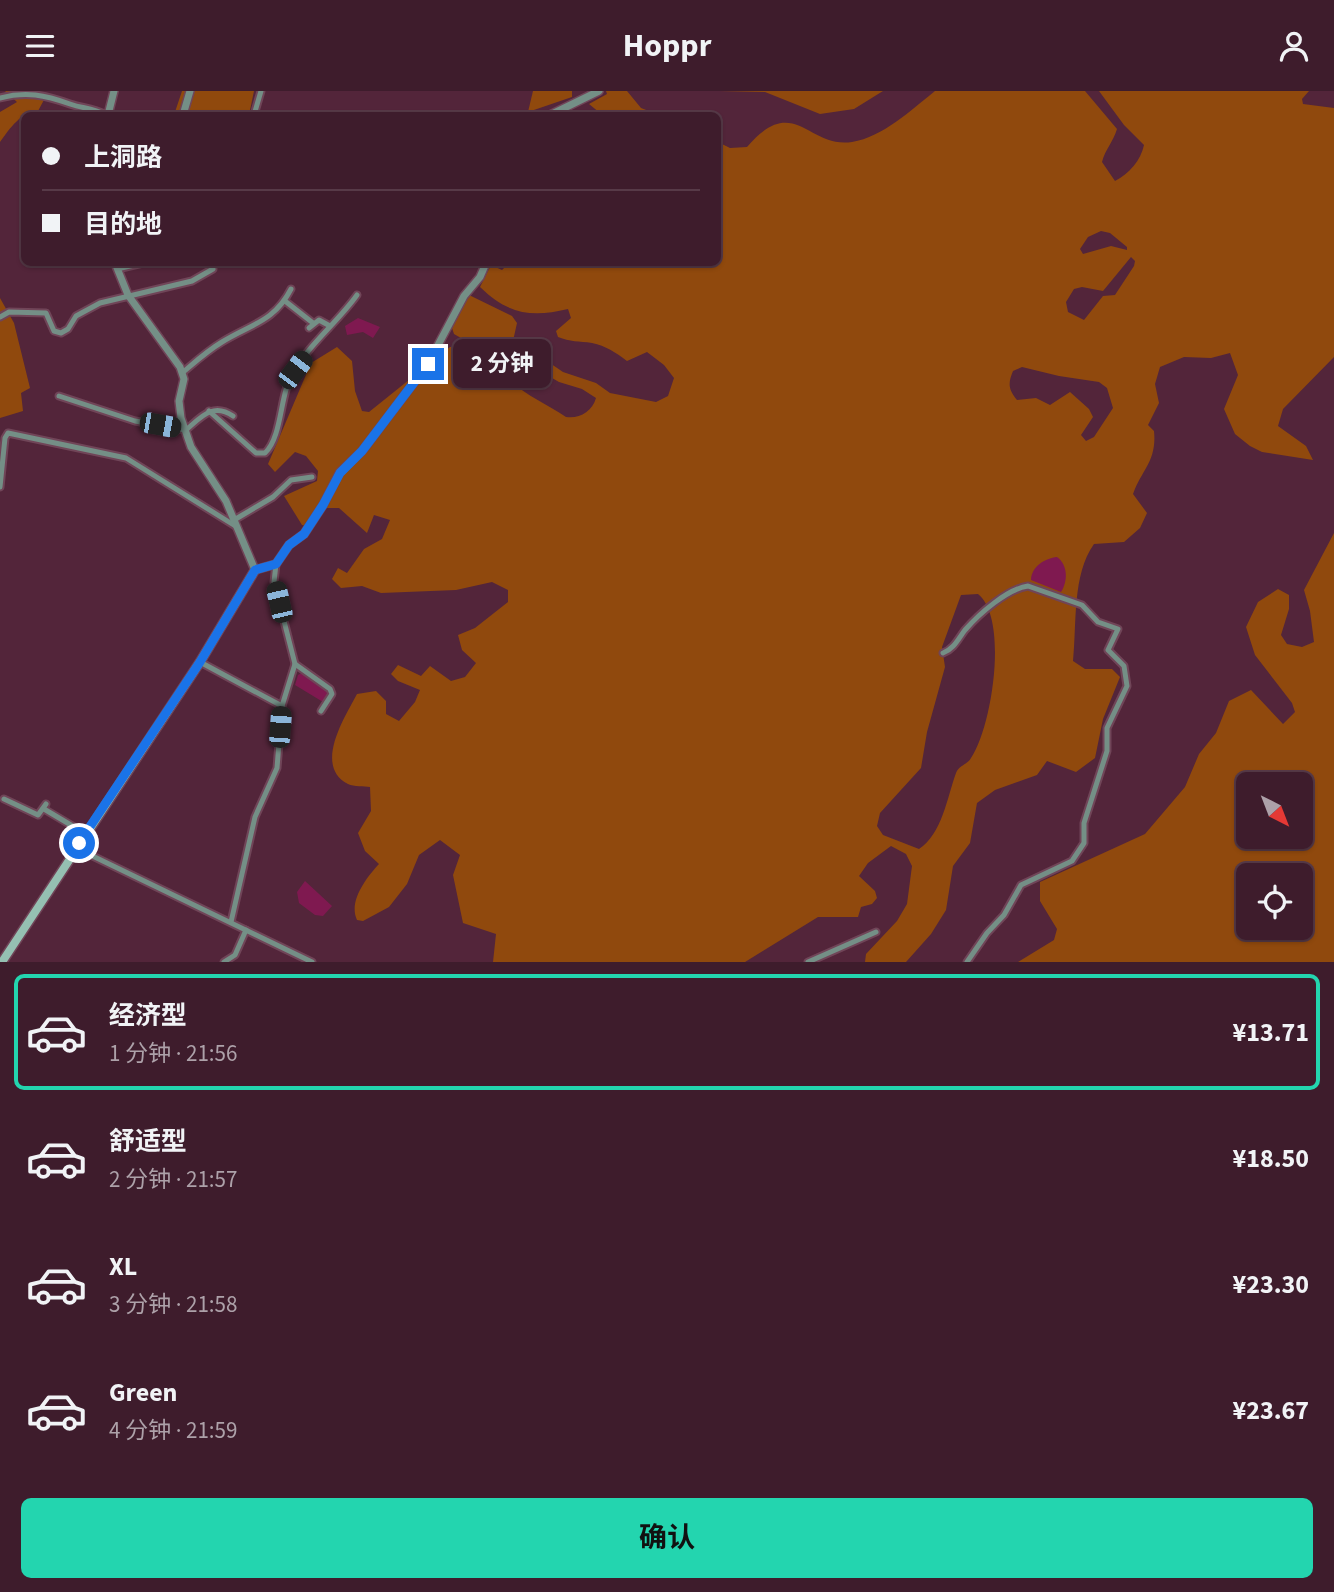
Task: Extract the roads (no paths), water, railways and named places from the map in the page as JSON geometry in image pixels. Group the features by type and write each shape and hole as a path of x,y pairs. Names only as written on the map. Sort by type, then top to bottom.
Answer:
{"main road":[{"path":"2,962 200,662 255,570"}],"street":[{"path":"108,112 114,91"},
{"path":"184,112 190,91"},
{"path":"255,112 261,91"},
{"path":"556,112 599,91"},
{"path":"0,98 10,94 38,92 69,104 92,107 101,112"},
{"path":"116,266 128,295 182,373 184,379 180,401 191,447 226,501 255,570 276,564"},
{"path":"0,317 9,312 39,311 49,317 54,331 61,333 68,329 76,316 86,310 128,295 192,281 214,269 212,266"},
{"path":"231,922 255,817 277,768 282,706 295,664 274,582 276,564 289,545 304,534 340,473 362,451 428,364 464,296 480,277 485,266"},
{"path":"182,373 225,340 270,317 285,301 290,289"},
{"path":"209,411 256,453 265,453 272,445 282,416 289,379 357,295"},
{"path":"285,301 311,326 319,320 330,326"},
{"path":"60,396 135,421 186,430 209,411 219,409 233,417"},
{"path":"0,487 5,438 8,433 126,458 236,524"},
{"path":"236,524 291,480 312,477"},
{"path":"943,653 950,651 976,619 1019,587 1028,586 1082,605 1098,622 1118,629 1108,650 1124,666 1127,674 1127,686 1107,728 1107,751 1084,823 1084,843 1081,850 1072,861 1061,868 1021,885 1004,915 987,933 967,962"},
{"path":"200,662 282,706"},
{"path":"295,664 330,689 332,694 321,712"},
{"path":"4,799 38,815 45,807 86,834"},
{"path":"76,848 312,962"},
{"path":"224,962 235,955 246,930"},
{"path":"808,962 876,932"}]}
